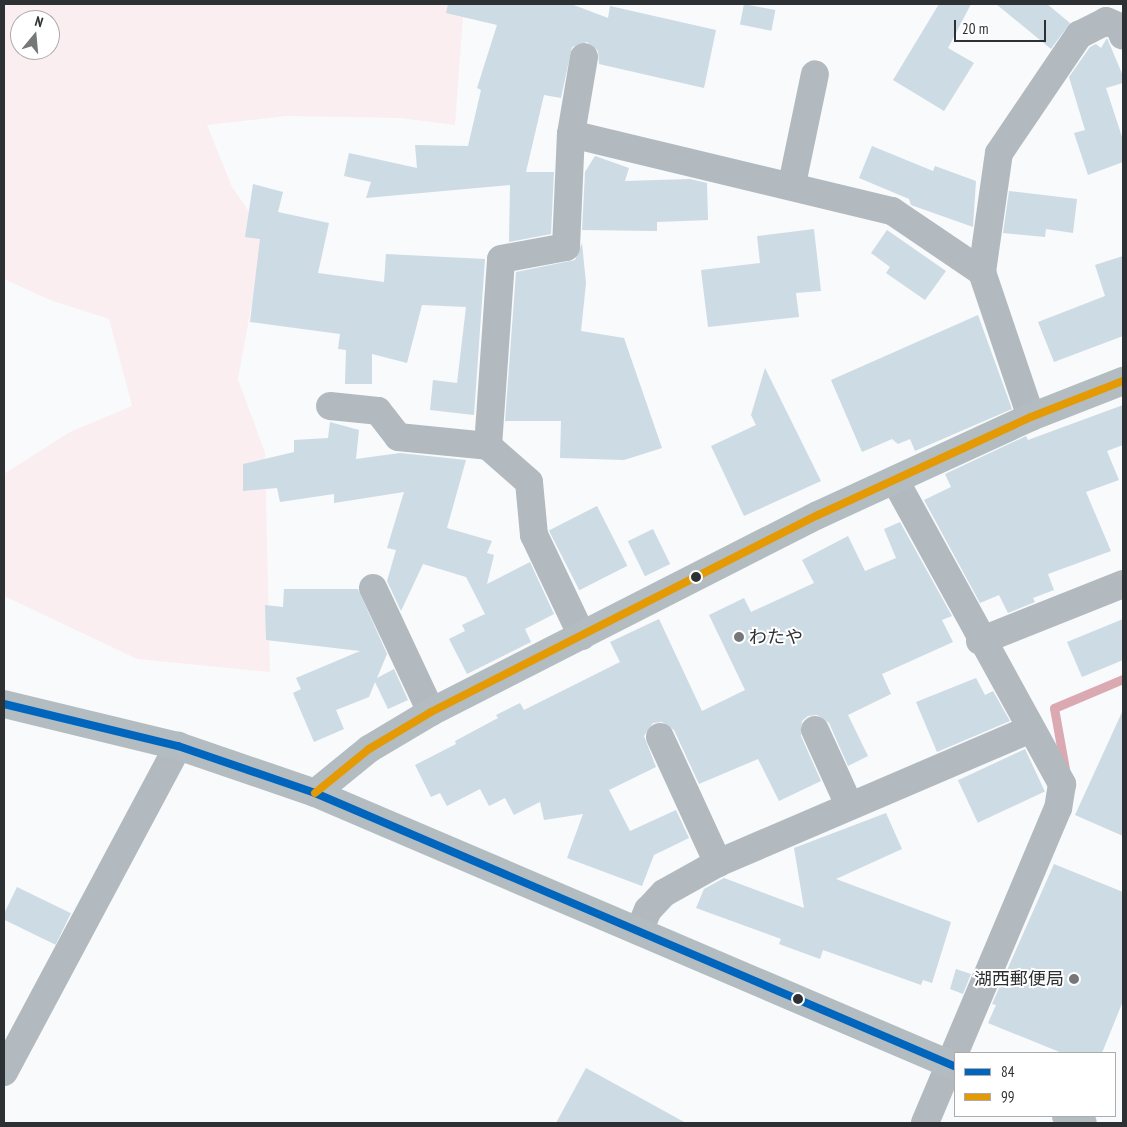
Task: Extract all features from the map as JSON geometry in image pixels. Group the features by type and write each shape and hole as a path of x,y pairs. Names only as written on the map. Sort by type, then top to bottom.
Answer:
{"main road":[{"path":"315,793 369,749 431,712 818,515 896,482 1031,417 1123,381"},
{"path":"4,704 178,746 315,793 952,1065"},
{"path":"1068,1117 1083,1123"}],"street":[{"path":"1031,417 982,272 999,153 1079,35 1106,21 1120,27 1123,36"},
{"path":"488,446 500,259 566,247 571,134 584,58"},
{"path":"792,184 815,74"},
{"path":"571,134 792,184 892,211 982,272"},
{"path":"330,406 378,411 398,437 488,446 529,482 534,534 582,636"},
{"path":"896,482 980,641 1062,784 1062,796 957,1052"},
{"path":"980,641 1123,584"},
{"path":"373,588 431,712"},
{"path":"639,931 659,896 718,863 849,805 1031,729"},
{"path":"815,730 849,805"},
{"path":"660,737 718,863"},
{"path":"4,1072 178,746"},
{"path":"925,1123 952,1065"}],"shaded area":[{"path":"4,4 464,4 455,125 400,118 286,116 207,125 232,187 270,242 253,297 238,379 265,453 270,672 137,659 4,596 4,474 70,432 132,406 109,319 50,300 4,279"}],"building":[{"path":"448,4 571,4 608,18 610,6 716,30 704,88 599,64 598,51 587,42 572,47 561,98 544,95 526,172 554,172 551,234 509,242 510,185 366,198 371,182 344,176 349,153 417,168 415,145 468,146 481,90 477,88 497,25 446,13"},
{"path":"744,4 775,10 771,31 740,25"},
{"path":"939,4 971,4 948,48 974,63 944,111 893,80"},
{"path":"996,4 1047,4 1070,23 1051,49"},
{"path":"1107,38 1123,76 1123,83 1106,88 1123,140 1123,162 1088,175 1074,133 1085,130 1069,77 1090,47 1096,44 1101,48"},
{"path":"872,146 933,171 935,166 976,181 973,227 911,205 909,199 859,178"},
{"path":"595,156 629,168 625,181 690,179 707,183 708,220 657,222 657,231 582,230 585,172"},
{"path":"253,184 283,192 278,212 329,223 318,273 384,282 386,254 485,259 474,415 430,410 433,380 457,383 466,307 422,305 407,363 372,354 372,384 345,384 346,350 338,349 340,334 250,322 260,239 245,237"},
{"path":"1009,191 1077,199 1073,233 1046,229 1045,237 1003,233"},
{"path":"814,229 821,291 796,293 799,317 708,327 701,270 760,263 757,236"},
{"path":"887,230 946,271 925,300 886,273 890,267 871,253"},
{"path":"582,243 586,283 581,331 624,338 662,448 624,460 560,458 561,421 505,421 516,272 575,260"},
{"path":"1123,256 1123,336 1054,362 1038,322 1105,296 1095,265"},
{"path":"978,315 1012,409 915,451 910,439 898,444 892,439 862,452 831,380"},
{"path":"765,368 821,481 744,516 711,446 756,425 751,415"},
{"path":"1123,405 1123,445 1107,451 1119,480 1086,492 1111,551 1048,574 1054,590 1033,598 1035,602 1008,613 999,595 980,603 924,500 951,487 945,474 1026,436 1028,440"},
{"path":"330,422 359,430 356,459 400,453 466,460 447,528 492,541 487,553 494,555 487,584 530,562 554,614 525,629 531,642 467,674 449,639 465,631 462,625 485,614 466,577 423,564 401,611 387,581 396,550 387,548 404,492 334,503 334,494 280,502 277,488 243,491 243,464 294,452 294,440 328,438"},
{"path":"597,506 627,566 579,590 549,531"},
{"path":"900,522 952,616 942,620 953,642 882,674 891,694 848,715 868,756 848,766 829,723 817,715 808,716 802,721 801,736 821,781 779,801 758,759 699,784 674,730 662,722 653,723 644,736 656,767 609,790 630,831 676,810 689,838 654,855 642,886 567,858 583,814 544,820 540,802 514,815 505,798 489,806 480,789 447,806 440,793 431,797 415,765 456,744 455,741 498,718 496,715 520,703 524,710 620,662 610,642 659,619 702,711 745,690 709,615 744,598 751,612 814,583 802,560 848,536 865,571 896,558 884,529"},
{"path":"653,529 670,564 645,576 628,541"},
{"path":"284,589 358,589 387,654 377,678 394,669 408,700 388,709 375,682 369,697 336,710 344,729 314,742 293,693 301,689 296,678 360,651 266,640 265,605 283,607"},
{"path":"1123,619 1123,660 1082,677 1067,642"},
{"path":"976,678 985,695 993,691 1010,721 937,752 916,702"},
{"path":"1123,710 1123,836 1075,815"},
{"path":"1025,749 1045,792 978,823 958,780"},
{"path":"886,813 902,849 836,879 951,922 932,983 923,980 921,985 823,950 820,959 779,944 781,939 696,908 704,889 724,878 804,908 794,848"},
{"path":"1054,864 1123,892 1123,1001 1102,1052 1060,1052 988,1023 996,1005 992,1004"},
{"path":"17,887 71,913 56,945 4,920 4,914"},
{"path":"956,969 971,974 963,994 950,989"},
{"path":"586,1068 686,1123 556,1123"}],"waterway":[{"path":"1065,769 1054,708 1123,679"}],"transit line":[{"name":"99","path":"315,793 369,749 431,712 818,515 1031,417 1123,381"},
{"name":"84","path":"4,704 178,746 315,793 954,1066"}],"place":[{"name":"わたや","path":"739,637"},
{"name":"湖西郵便局","path":"1074,979"}]}
